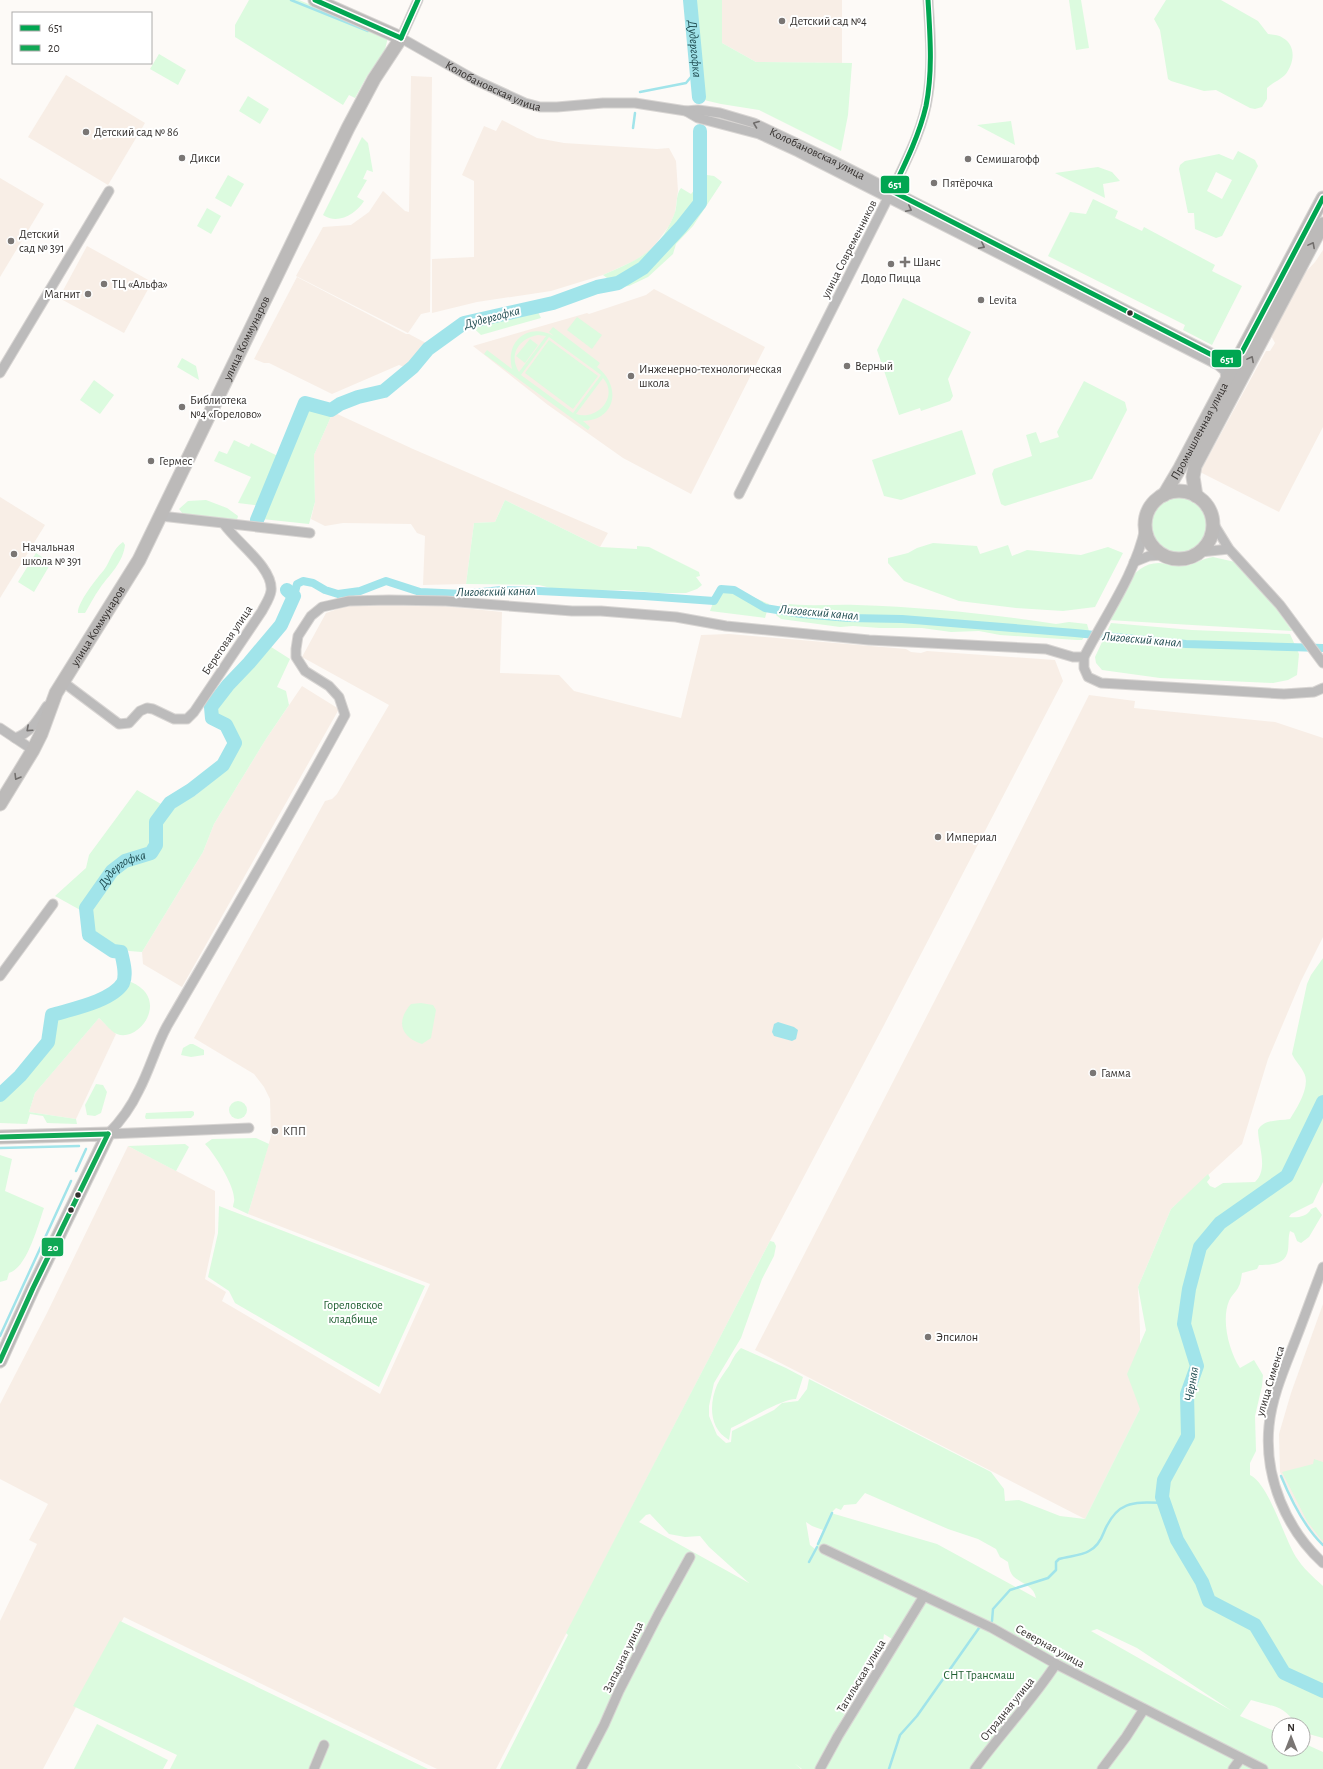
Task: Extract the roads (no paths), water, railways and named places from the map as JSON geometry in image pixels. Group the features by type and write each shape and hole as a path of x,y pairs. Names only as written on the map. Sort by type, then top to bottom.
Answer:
{"street":[{"name":"Колобановская улица","path":"315,0 401,38 475,80 525,103 540,107 603,103 635,103 686,111 698,118 774,140 890,195 1221,358 1232,359 1242,352"},
{"name":"улица Коммунаров","path":"15,738 22,736 32,729 139,560 348,128 374,79 401,38 418,0"},
{"name":"улица Современников","path":"739,494 890,195 914,142 928,95 931,58 928,0"},
{"path":"0,373 109,191"},
{"name":"Колобановская улица","path":"890,195 1218,364 1223,368 1226,374 1225,385"},
{"name":"Промышленная улица","path":"1164,495 1225,385 1323,198"},
{"name":"Промышленная улица","path":"1196,496 1193,476 1197,461 1323,224"},
{"path":"1321,661 1301,632 1267,589 1229,549 1213,523 1210,510 1202,500 1190,493 1177,491 1164,495 1153,503 1150,508 1145,521 1142,545 1084,657 1083,663 1085,673 1092,680 1101,683 1284,694 1314,692 1323,688"},
{"path":"161,516 310,533"},
{"path":"1145,528 1149,540 1157,551 1168,558 1182,559 1188,558 1205,548 1211,536 1213,523"},
{"name":"Береговая улица","path":"59,688 119,724 129,724 140,711 147,708 180,720 187,719 194,712 262,611 269,598 271,589 269,579 264,568 231,534 224,524"},
{"path":"1200,552 1229,549"},
{"path":"1134,562 1149,556 1162,555"},
{"path":"0,1361 33,1288 108,1134 119,1122 136,1096 165,1031 247,890 345,715 339,698 329,686 305,671 296,657 298,636 312,616 322,607 349,601 396,600 446,601 572,611 601,611 676,617 726,626 869,640 1046,649 1073,657 1084,657"},
{"name":"улица Коммунаров","path":"0,804 33,750 59,688"},
{"path":"0,728 33,750"},
{"path":"0,976 53,904"},
{"path":"0,1137 249,1128"},
{"name":"улица Сименса","path":"1323,1267 1275,1398 1269,1426 1269,1448 1274,1484 1281,1502 1293,1526 1311,1552 1323,1563"},
{"name":"Северная улица","path":"824,1549 992,1628 1056,1664 1263,1769"},
{"name":"Западная улица","path":"581,1769 658,1615 690,1557"},
{"name":"Тагильская улица","path":"820,1769 924,1596"},
{"name":"Отрадная улица","path":"975,1769 1041,1687 1056,1664"},
{"path":"1102,1769 1126,1737 1144,1709"},
{"path":"317,1768 324,1745"},
{"path":"1233,1769 1241,1758"}],"water":[{"path":"778,1022 794,1027 798,1030 796,1039 792,1041 774,1036 772,1032 774,1024"}],"waterway":[{"path":"291,0 368,31"},
{"name":"Дудергофка","path":"690,0 699,97"},
{"path":"640,92 686,83 696,71"},
{"path":"633,128 635,113"},
{"name":"Дудергофка","path":"257,520 305,403 331,410 340,404 358,397 384,391 413,367 428,349 464,323 553,303 597,287 618,283 643,268 681,227 700,203 700,131"},
{"name":"Лиговский канал","path":"294,596 297,584 303,581 313,583 325,590 338,594 360,591 386,581 420,592 463,594 501,590 539,591 714,601 721,589 734,590 765,608 801,614 849,618 902,619 1075,633 1186,644 1323,648"},
{"name":"Дудергофка","path":"0,1095 20,1076 48,1042 52,1015 91,1004 110,995 123,983 125,972 121,952 113,951 89,935 86,908 112,871 125,861 151,853 156,845 156,822 170,803 191,790 223,765 235,743 226,725 212,718 211,707 228,685 281,625 294,596 287,590"},
{"name":"Чёрная","path":"1323,1102 1287,1176 1220,1223 1200,1247 1189,1289 1184,1324 1197,1366 1187,1394 1188,1436 1164,1480 1162,1497 1177,1540 1202,1582 1209,1601 1255,1625 1284,1673 1323,1691"},
{"path":"0,1148 79,1146"},
{"path":"76,1171 86,1149"},
{"path":"0,1336 71,1181"},
{"path":"1281,1476 1304,1522 1323,1545"},
{"path":"992,1621 993,1609 1010,1590 1048,1578 1056,1570 1056,1562 1059,1559 1082,1554 1094,1547 1100,1540 1109,1522 1121,1508 1135,1503 1164,1503"},
{"path":"818,1544 832,1513"},
{"path":"809,1562 817,1547"},
{"path":"889,1769 900,1735 917,1716 979,1628"}],"place":[{"name":"Детский сад №4","path":"782,21"},
{"name":"Детский сад № 86","path":"86,132"},
{"name":"Дикси","path":"182,158"},
{"name":"Семишагофф","path":"968,159"},
{"name":"Пятёрочка","path":"934,183"},
{"name":"Детский сад № 391","path":"11,241"},
{"name":"Шанс","path":"905,262"},
{"name":"Додо Пицца","path":"891,264"},
{"name":"ТЦ «Альфа»","path":"104,284"},
{"name":"Магнит","path":"88,294"},
{"name":"Levita","path":"981,300"},
{"name":"Верный","path":"847,366"},
{"name":"Инженерно-технологическая школа","path":"631,376"},
{"name":"Библиотека №4 «Горелово»","path":"182,407"},
{"name":"Гермес","path":"151,461"},
{"name":"Начальная школа № 391","path":"14,554"},
{"name":"Империал","path":"938,837"},
{"name":"Гамма","path":"1093,1073"},
{"name":"КПП","path":"275,1131"},
{"name":"Эпсилон","path":"928,1337"}],"park label":[{"name":"Гореловское кладбище","path":"353,1312"},
{"name":"СНТ Трансмаш","path":"979,1675"}]}
